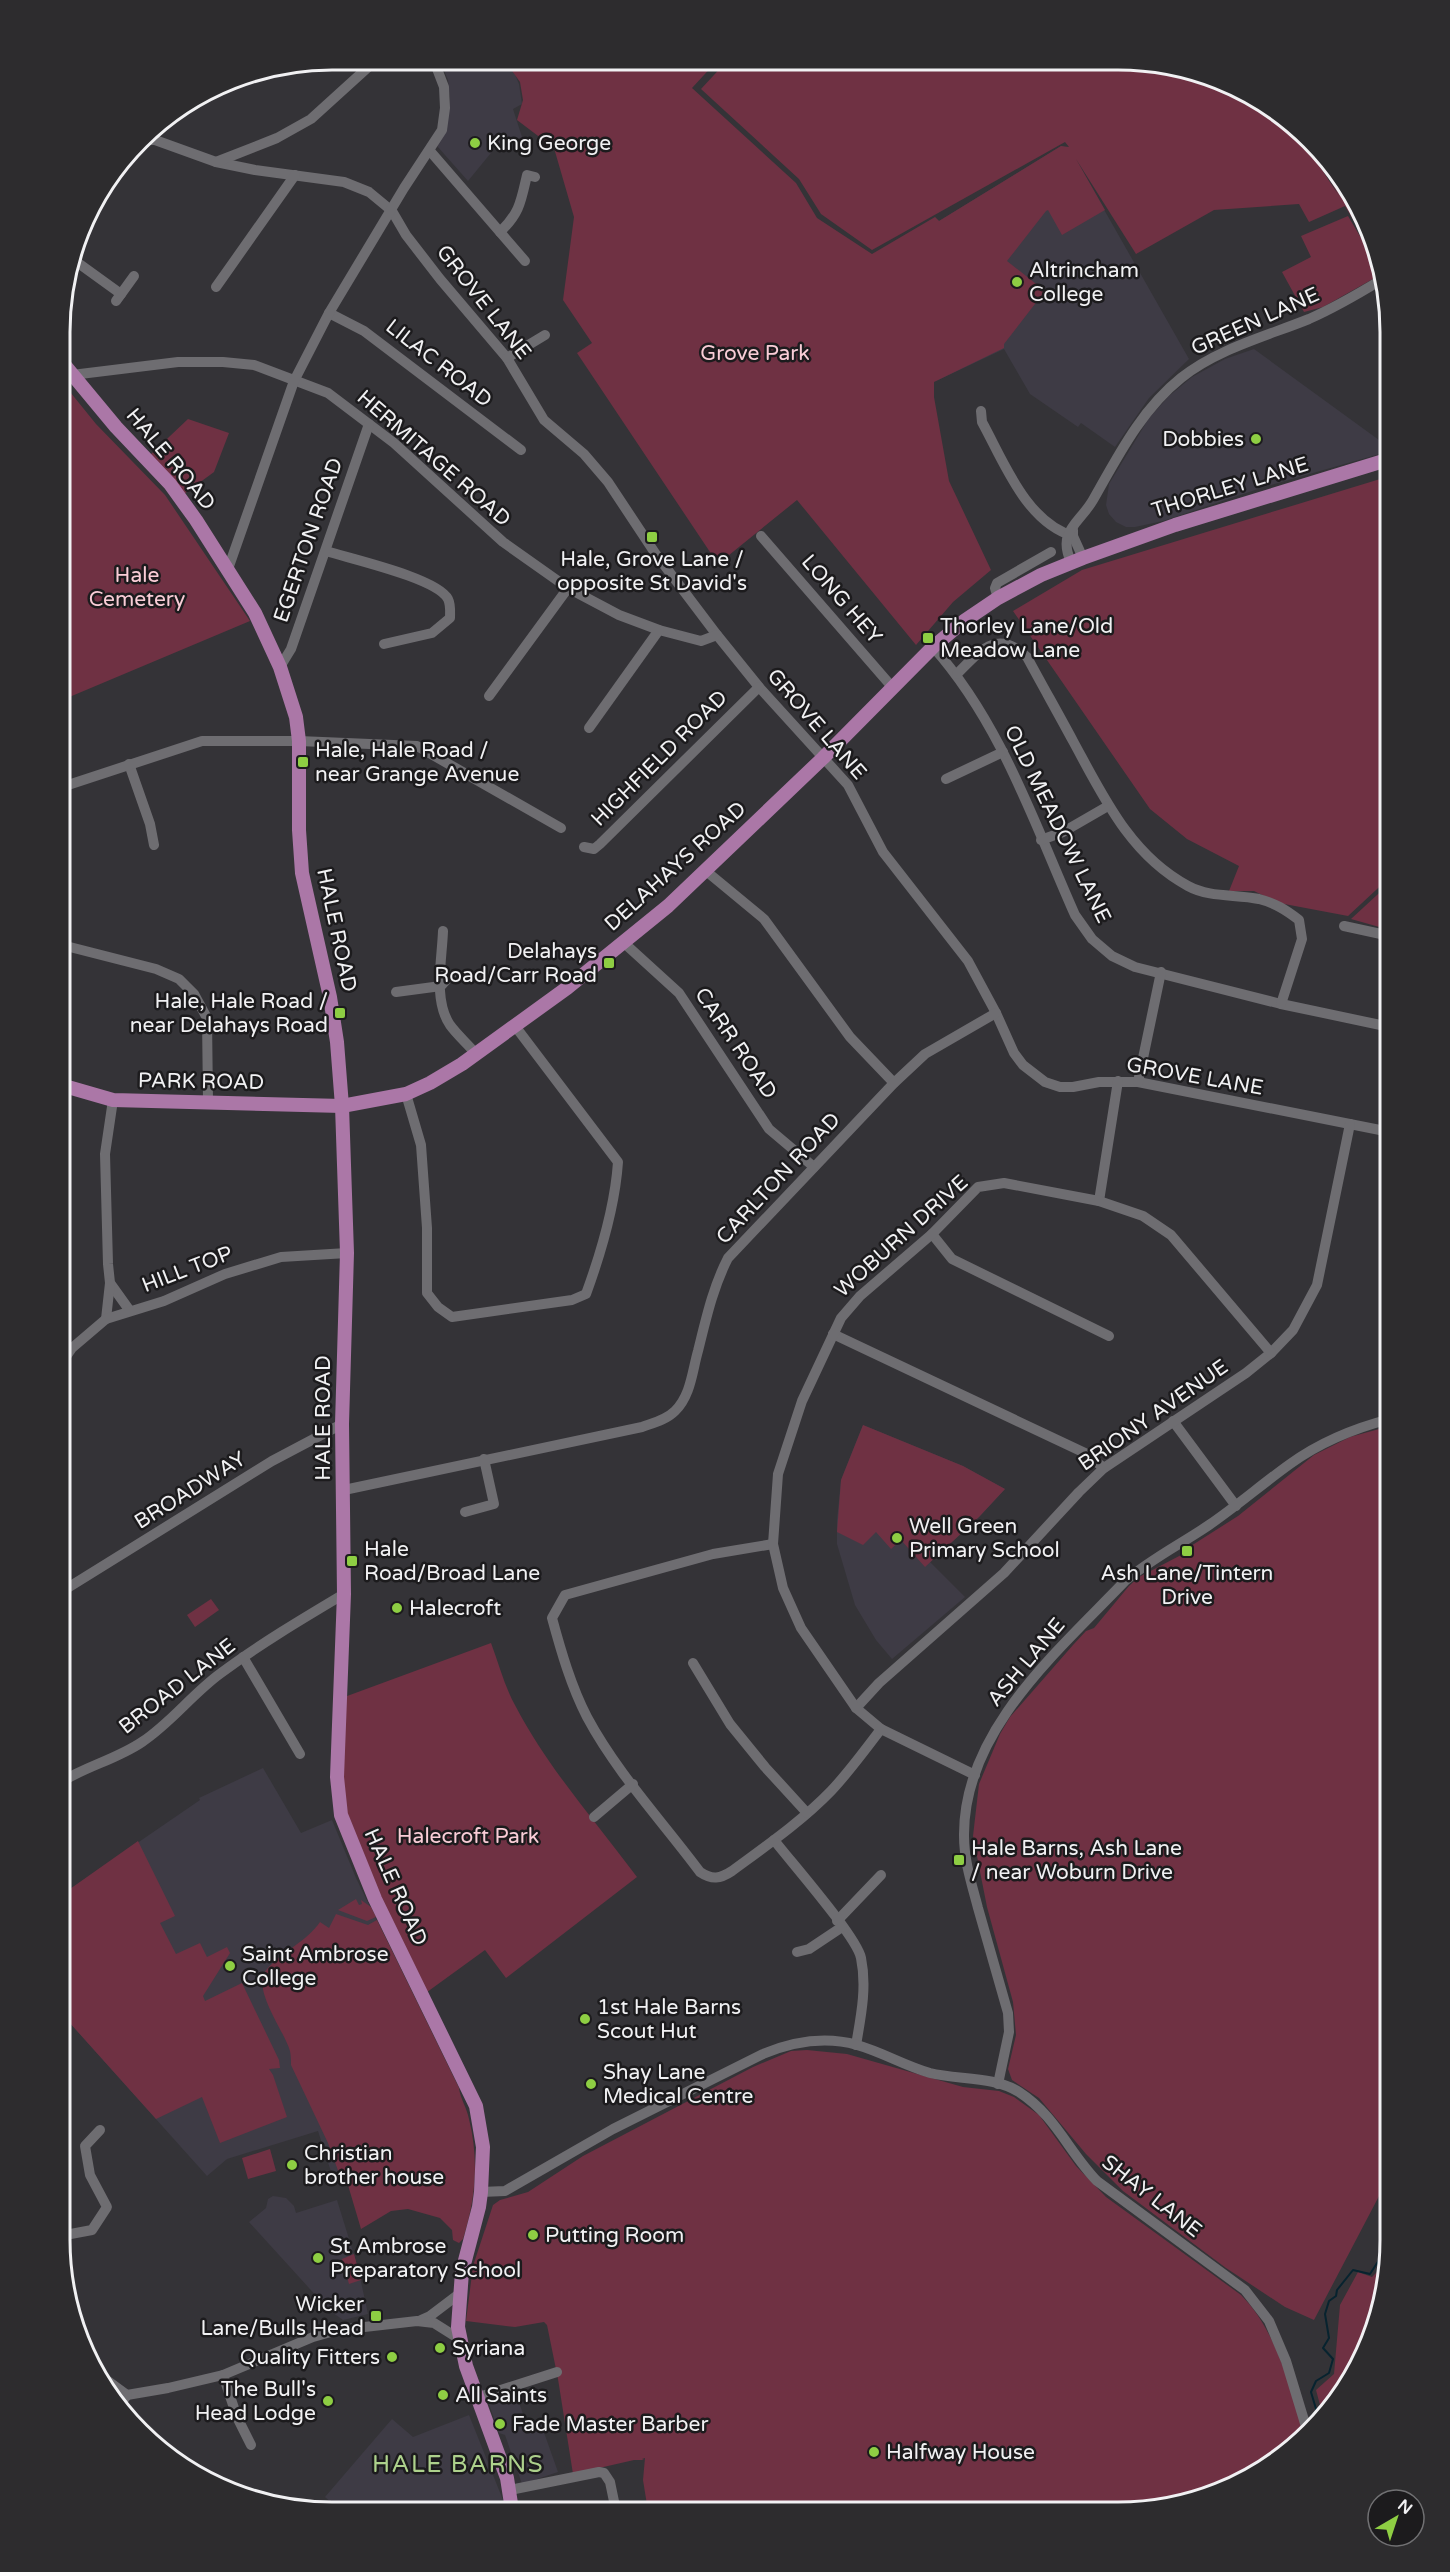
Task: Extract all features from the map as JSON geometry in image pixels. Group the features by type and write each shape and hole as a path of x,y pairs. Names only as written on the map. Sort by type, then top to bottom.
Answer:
{"main road":[{"name":"HALE ROAD","path":"70,372 116,427 170,484 228,568 255,613 280,667 291,698 299,741 299,830 302,873 330,997 337,1042 342,1106 347,1253 342,1424 344,1594 337,1721 337,1777 341,1815 375,1899 476,2106 483,2147 481,2192 462,2272 458,2327 466,2366 479,2397 480,2408 510,2490 511,2502"},
{"name":"THORLEY LANE","path":"1077,560 1175,525 1380,462"},
{"name":"DELAHAYS ROAD","path":"342,1106 406,1094 430,1083 515,1026 623,942 706,872 824,758 933,647 963,621 998,598 1041,575 1077,560"},
{"name":"PARK ROAD","path":"70,1088 113,1100 342,1106"}],"street":[{"path":"216,162 277,138 311,119 365,70"},
{"path":"228,568 294,381 329,313 404,188 442,130 445,108 444,87 437,70"},
{"name":"GROVE LANE","path":"155,140 216,162 344,182 369,192 392,211 406,235 440,279 507,358 544,420 584,454 608,482 655,553 717,635 759,687 848,785 883,852 968,960 1014,1053 1028,1070 1045,1082 1073,1087 1099,1082 1138,1082 1380,1130"},
{"path":"430,151 525,261"},
{"path":"216,287 295,175"},
{"path":"500,232 514,218 521,205 527,175 535,177"},
{"path":"79,264 118,297 134,276"},
{"name":"GREEN LANE","path":"1071,532 1086,512 1140,422 1161,396 1180,378 1215,357 1321,313 1374,284"},
{"name":"LILAC ROAD","path":"329,313 364,330 521,450"},
{"path":"507,358 546,335"},
{"name":"HERMITAGE ROAD","path":"72,375 178,362 223,362 254,365 328,393 439,482 503,542 568,588 619,615 659,630 700,641 717,635"},
{"path":"981,411 982,422 1020,492 1053,528 1071,532 1077,560"},
{"name":"EGERTON ROAD","path":"280,667 291,649 369,424"},
{"name":"LONG HEY","path":"761,536 893,688"},
{"path":"326,551 423,580 440,590 448,599 450,618 439,629 432,633 384,644"},
{"name":"DELAHAYS ROAD","path":"998,598 995,588 997,583 1051,552"},
{"path":"489,696 568,588"},
{"path":"589,728 659,630"},
{"path":"957,674 983,648 998,642 1015,645 1027,657 1108,806 1129,838 1160,867 1189,887 1224,897 1258,899 1282,907 1299,921 1302,939 1281,1004"},
{"name":"OLD MEADOW LANE","path":"933,647 957,674 1004,752 1075,915 1092,939 1112,956 1135,967 1281,1004 1380,1025"},
{"name":"HIGHFIELD ROAD","path":"584,847 594,849 600,844 759,687"},
{"path":"70,784 202,741 299,741 417,746 561,828"},
{"path":"946,779 1004,752"},
{"path":"129,764 150,824 154,845"},
{"path":"1041,840 1063,832 1108,806"},
{"path":"706,872 764,918 850,1037 894,1083"},
{"path":"1344,926 1380,934"},
{"path":"443,931 441,986 445,1015 456,1033 476,1054"},
{"name":"CARR ROAD","path":"623,942 679,993 770,1129 814,1167"},
{"path":"70,947 156,969 179,979 194,994 207,1018 208,1101"},
{"path":"1138,1082 1161,972"},
{"path":"396,992 441,986 451,975"},
{"name":"CARLTON ROAD","path":"344,1490 642,1427 661,1421 674,1412 685,1399 718,1278 728,1258 894,1083 925,1054 996,1013"},
{"path":"406,1094 421,1145 427,1228 427,1293 438,1307 452,1317 572,1300 586,1294 593,1275 616,1182 618,1162 515,1026"},
{"path":"1099,1201 1118,1081"},
{"path":"106,1319 110,1283 105,1154 113,1100"},
{"name":"BRIONY AVENUE","path":"856,1708 895,1668 1011,1566 1079,1491 1104,1468 1246,1373 1271,1353 1293,1330 1317,1284 1350,1124"},
{"name":"WOBURN DRIVE","path":"975,1775 881,1729 856,1708 801,1628 783,1588 773,1544 778,1474 801,1401 841,1318 860,1296 932,1234 978,1187 1004,1183 1099,1201 1143,1216 1171,1235 1271,1353"},
{"path":"932,1234 952,1259 1109,1336"},
{"name":"HILL TOP","path":"70,1351 106,1319 164,1301 225,1274 281,1257 347,1253"},
{"path":"110,1283 130,1311"},
{"path":"833,1334 1085,1453 1104,1468"},
{"path":"1173,1421 1236,1506"},
{"name":"ASH LANE","path":"998,2084 1009,2032 1008,2013 971,1882 964,1838 967,1799 975,1775 1001,1719 1025,1686 1125,1581 1144,1566 1236,1506 1291,1463 1323,1444 1380,1422"},
{"name":"BROADWAY","path":"70,1586 273,1461 342,1424"},
{"path":"465,1512 494,1504 484,1459"},
{"path":"773,1544 713,1554 565,1595 552,1618 562,1655 586,1715 605,1748 700,1872 713,1879 723,1877 807,1813 830,1792 881,1729"},
{"name":"BROAD LANE","path":"70,1776 115,1757 140,1743 166,1725 220,1673 344,1594"},
{"path":"243,1658 300,1754"},
{"path":"693,1663 730,1724 807,1813"},
{"path":"594,1817 633,1784"},
{"path":"774,1840 840,1924 861,1956 864,1994 856,2045"},
{"path":"797,1952 809,1949 840,1924 881,1875"},
{"name":"SHAY LANE","path":"481,2192 500,2192 512,2187 613,2129 763,2054 788,2044 825,2040 856,2045 930,2073 998,2084 1017,2091 1042,2110 1062,2133 1082,2166 1097,2181 1245,2290 1269,2321 1286,2361 1305,2423"},
{"path":"70,2234 92,2230 107,2207 90,2175 85,2146 100,2130"},
{"path":"417,2321 430,2316 459,2294"},
{"path":"117,2388 127,2395 223,2375 313,2337 338,2330 417,2321 434,2323 461,2340"},
{"path":"479,2397 557,2372"},
{"path":"223,2375 237,2417 251,2445"},
{"path":"125,2399 127,2395"},
{"path":"510,2490 599,2472 604,2473 610,2482 614,2502"}],"shaded area":[{"path":"444,70 512,70 519,84 522,104 513,109 522,137 495,148 468,181 437,146 446,129 450,98 448,80"},
{"name":"Altrincham College","path":"1061,146 1069,148 1189,359 1149,398 1115,447 1081,423 1078,427 1030,394 1004,349 936,381 935,217 939,221"},
{"name":"Dobbies","path":"1254,349 1380,441 1380,454 1267,486 1163,521 1135,527 1126,527 1116,522 1109,514 1106,505 1109,484 1149,418 1169,396 1192,377 1225,359"},
{"name":"Well Green Primary School","path":"863,1425 963,1466 1005,1489 979,1517 930,1562 965,1597 892,1659 876,1640 855,1605 837,1544 841,1480"},
{"name":"Saint Ambrose College","path":"263,1768 301,1833 332,1820 356,1878 459,2088 355,2206 345,2175 333,2178 318,2131 227,2159 207,2176 70,2023 70,1889 200,1800 199,1798"},
{"name":"St Ambrose Preparatory School","path":"273,2196 286,2198 294,2206 296,2213 337,2200 358,2268 368,2314 343,2320 329,2310 249,2222 266,2208 268,2199"},
{"path":"516,2394 528,2428 541,2424 558,2472 522,2484 505,2435 499,2433 489,2404"},
{"path":"469,2415 504,2502 332,2502 325,2497 392,2419 413,2437"}],"green space":[{"name":"Grove Park","path":"511,70 709,70 692,88 796,183 817,218 872,254 935,217 939,221 1061,146 1069,147 1065,142 872,250 821,214 799,179 701,89 719,70 1118,70 1152,73 1185,79 1218,90 1249,106 1277,125 1315,160 1344,201 1358,229 1345,206 1309,222 1299,204 1214,210 1136,254 1076,159 1105,210 1062,235 1048,210 1046,211 1007,261 1045,291 1004,344 1004,348 934,382 934,397 949,481 991,570 953,602 916,645 797,500 718,564 577,353 592,343 563,300 574,217 554,148 517,120 523,100 520,82"},
{"path":"1348,216 1364,243 1374,279 1323,307 1304,312 1282,272 1311,257 1301,236"},
{"name":"Hale Cemetery","path":"70,392 96,424 165,495 250,621 70,697"},
{"path":"188,419 229,433 214,472 184,494 149,456"},
{"path":"1380,479 1380,886 1348,916 1279,903 1254,891 1229,891 1239,866 1187,839 1150,809 1013,611 1082,570"},
{"path":"1380,892 1380,927 1351,919"},
{"name":"Well Green Primary School","path":"863,1425 963,1466 1005,1489 979,1517 925,1567 901,1540 891,1549 876,1532 863,1545 837,1532 841,1480"},
{"path":"1380,1429 1380,2194 1314,2320 1285,2307 1226,2268 1123,2191 1086,2154 1039,2098 1012,2080 1008,2069 1016,2035 1013,2002 987,1907 973,1836 979,1784 1000,1734 1010,1717 1086,1631 1094,1628 1139,1577 1183,1554 1183,1551 1238,1516 1314,1455 1350,1437"},
{"path":"211,1599 219,1610 195,1627 187,1615"},
{"name":"Halecroft Park","path":"491,1643 509,1692 529,1730 573,1794 637,1877 506,1978 485,1950 423,1995 341,1815 339,1699"},
{"path":"138,1841 175,1916 160,1923 176,1954 200,1943 207,1957 227,1947 230,1953 203,1996 205,2001 242,1983 279,2060 280,2068 269,2069 287,2117 220,2143 202,2097 156,2119 70,2023 70,1889"},
{"path":"356,1899 359,1905 362,1904 361,1900 371,1907 376,1917 367,1921 338,1910"},
{"path":"336,1914 368,1925 377,1920 459,2088 472,2134 475,2179 471,2209 463,2239 459,2243 453,2240 452,2230 440,2218 408,2209 391,2211 361,2229 345,2175 340,2176 328,2143 291,2065 287,2042 265,1997 263,1977 267,1969 320,1922 329,1928"},
{"path":"807,2050 847,2054 963,2087 999,2091 1014,2097 1039,2115 1076,2166 1106,2197 1241,2295 1253,2309 1273,2342 1302,2426 1263,2457 1218,2482 1185,2493 1135,2501 647,2502 643,2480 645,2458 573,2474 547,2325 544,2322 515,2327 466,2321 473,2266 493,2205 500,2200 528,2192 583,2156 753,2067 791,2051"},
{"path":"270,2149 276,2171 248,2179 242,2158"},
{"path":"354,2254 361,2280 349,2284 342,2259"},
{"path":"1358,2272 1372,2277 1377,2272 1371,2307 1360,2340 1344,2371 1320,2405 1316,2390 1334,2374 1340,2305"}],"waterway":[{"path":"1316,2410 1311,2392 1316,2381 1329,2373 1333,2359 1323,2348 1329,2338 1325,2314 1329,2301 1336,2296 1337,2290 1353,2270 1370,2274 1379,2261"}],"place":[{"name":"King George","path":"475,143"},
{"name":"Altrincham College","path":"1017,282"},
{"name":"Dobbies","path":"1256,439"},
{"name":"Hale, Grove Lane / opposite St David's","path":"652,537"},
{"name":"Thorley Lane/Old Meadow Lane","path":"928,638"},
{"name":"Hale, Hale Road / near Grange Avenue","path":"303,762"},
{"name":"Delahays Road/Carr Road","path":"609,963"},
{"name":"Hale, Hale Road / near Delahays Road","path":"340,1013"},
{"name":"Well Green Primary School","path":"897,1538"},
{"name":"Ash Lane/Tintern Drive","path":"1187,1551"},
{"name":"Hale Road/Broad Lane","path":"352,1561"},
{"name":"Halecroft","path":"397,1608"},
{"name":"Hale Barns, Ash Lane / near Woburn Drive","path":"959,1860"},
{"name":"Saint Ambrose College","path":"230,1966"},
{"name":"1st Hale Barns Scout Hut","path":"585,2019"},
{"name":"Shay Lane Medical Centre","path":"591,2084"},
{"name":"Christian brother house","path":"292,2165"},
{"name":"Putting Room","path":"533,2235"},
{"name":"St Ambrose Preparatory School","path":"318,2258"},
{"name":"Wicker Lane/Bulls Head","path":"376,2316"},
{"name":"Syriana","path":"440,2348"},
{"name":"Quality Fitters","path":"392,2357"},
{"name":"All Saints","path":"443,2395"},
{"name":"The Bull's Head Lodge","path":"328,2401"},
{"name":"Fade Master Barber","path":"500,2424"},
{"name":"Halfway House","path":"874,2452"}],"district":[{"name":"HALE BARNS","path":"458,2464"}]}
